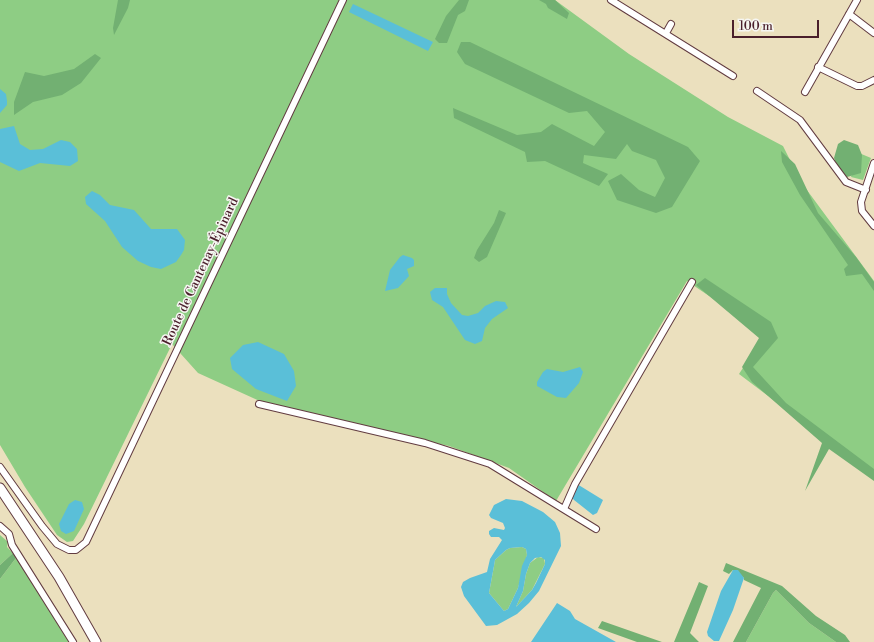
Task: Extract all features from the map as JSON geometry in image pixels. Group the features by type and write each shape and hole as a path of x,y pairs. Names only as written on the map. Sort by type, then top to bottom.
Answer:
{"main road":[{"path":"0,488 59,577 96,642"}],"street":[{"name":"Route de Cantenay-Épinard","path":"0,467 42,526 57,544 69,550 76,550 86,542 343,0"},
{"path":"611,0 734,76"},
{"path":"805,92 857,0"},
{"path":"849,14 874,33"},
{"path":"666,33 671,24"},
{"path":"818,67 857,86 862,86 874,80"},
{"path":"757,90 800,120 830,164 846,182 866,190"},
{"path":"874,163 861,202 862,211 874,226"},
{"path":"564,509 575,484 692,282"},
{"path":"259,404 424,443 490,464 596,529"},
{"path":"0,526 9,534 12,545 73,642"}],"green space":[{"path":"0,0 555,0 629,54 728,117 783,146 801,182 874,281 874,476 739,374 765,334 687,281 556,501 509,468 449,446 275,408 198,373 172,344 84,524 73,541 67,542 57,535 25,487 0,445"},
{"path":"118,0 130,0 128,8 114,35 113,28"},
{"path":"459,0 469,0 465,11 458,15 447,43 439,43 435,39 446,16"},
{"path":"539,0 555,0 569,13 567,19 548,8 546,4"},
{"path":"461,42 470,42 688,147 700,161 672,207 656,213 617,200 608,181 621,174 639,190 655,197 665,178 656,160 632,151 627,144 616,159 584,155 583,163 608,174 599,186 545,161 527,162 525,152 454,118 453,108 517,135 541,132 552,124 594,146 605,132 587,111 569,113 465,64 457,52"},
{"path":"95,54 101,58 81,83 62,95 33,102 14,115 14,102 25,72 44,76 74,69"},
{"path":"844,140 858,145 862,155 861,173 847,177 839,171 834,158 838,144"},
{"path":"781,151 795,164 818,213 856,257 874,282 874,291 862,274 846,276 844,269 848,265 800,195 782,162"},
{"path":"859,153 871,158 863,180 851,177"},
{"path":"499,210 506,213 487,257 479,262 474,258 477,250 494,223"},
{"path":"705,278 771,322 778,338 753,367 786,403 874,469 874,481 829,449 805,491 822,443 752,382 742,367 759,338 696,285"},
{"path":"0,535 8,542 7,547 13,553 0,565"},
{"path":"522,547 526,549 527,555 518,588 508,609 504,611 489,593 495,560 510,548"},
{"path":"13,553 19,558 16,558 0,579 0,565"},
{"path":"538,557 544,558 545,564 532,590 516,607 523,591 526,574 530,563"},
{"path":"16,558 19,558 71,642 0,642 0,579"},
{"path":"726,563 782,586 816,616 845,635 850,642 836,642 809,623 776,590 746,642 733,642 761,588 744,580 744,578 733,570 729,574 723,571"},
{"path":"699,582 708,586 690,633 699,642 674,642"},
{"path":"776,590 809,623 836,642 746,642"},
{"path":"602,621 662,642 637,642 598,628"}],"water":[{"path":"353,4 433,42 428,51 349,12"},
{"path":"0,89 6,94 7,105 0,113"},
{"path":"14,126 20,144 30,150 43,149 61,140 70,142 77,149 78,161 70,166 40,163 19,171 0,162 0,129"},
{"path":"92,191 100,195 110,205 134,210 151,229 177,229 185,240 184,250 176,262 161,269 151,267 138,261 122,247 105,221 86,204 85,197"},
{"path":"403,255 414,260 414,266 407,269 409,276 398,288 385,291 390,270"},
{"path":"435,288 447,288 447,294 451,303 462,315 468,316 478,313 485,306 496,301 505,302 508,308 492,319 485,328 482,341 475,344 465,340 443,307 432,300 430,292"},
{"path":"258,342 284,354 294,371 296,386 287,401 256,389 232,369 230,358 243,345"},
{"path":"580,367 583,372 579,383 566,398 557,397 537,386 537,382 543,372 547,369 563,372"},
{"path":"577,484 603,500 597,513 593,515 571,496"},
{"path":"506,499 522,501 543,512 555,522 560,533 561,546 539,591 529,603 517,614 497,625 486,626 464,596 461,587 463,582 487,572 490,559 502,540 499,537 491,537 489,534 489,531 494,528 504,530 505,528 503,523 491,518 489,515 494,505","holes":["522,547 526,549 527,555 522,566 518,588 508,609 504,611 489,593 495,560 510,548","541,557 545,560 545,564 536,583 532,590 516,607 523,591 526,574 530,563 535,558"]},
{"path":"75,500 82,502 84,509 74,531 66,534 61,531 59,524 69,504"},
{"path":"733,570 738,570 744,578 733,610 719,641 714,641 708,636 707,632 721,591"},
{"path":"557,603 570,611 575,619 616,642 531,642"}]}
